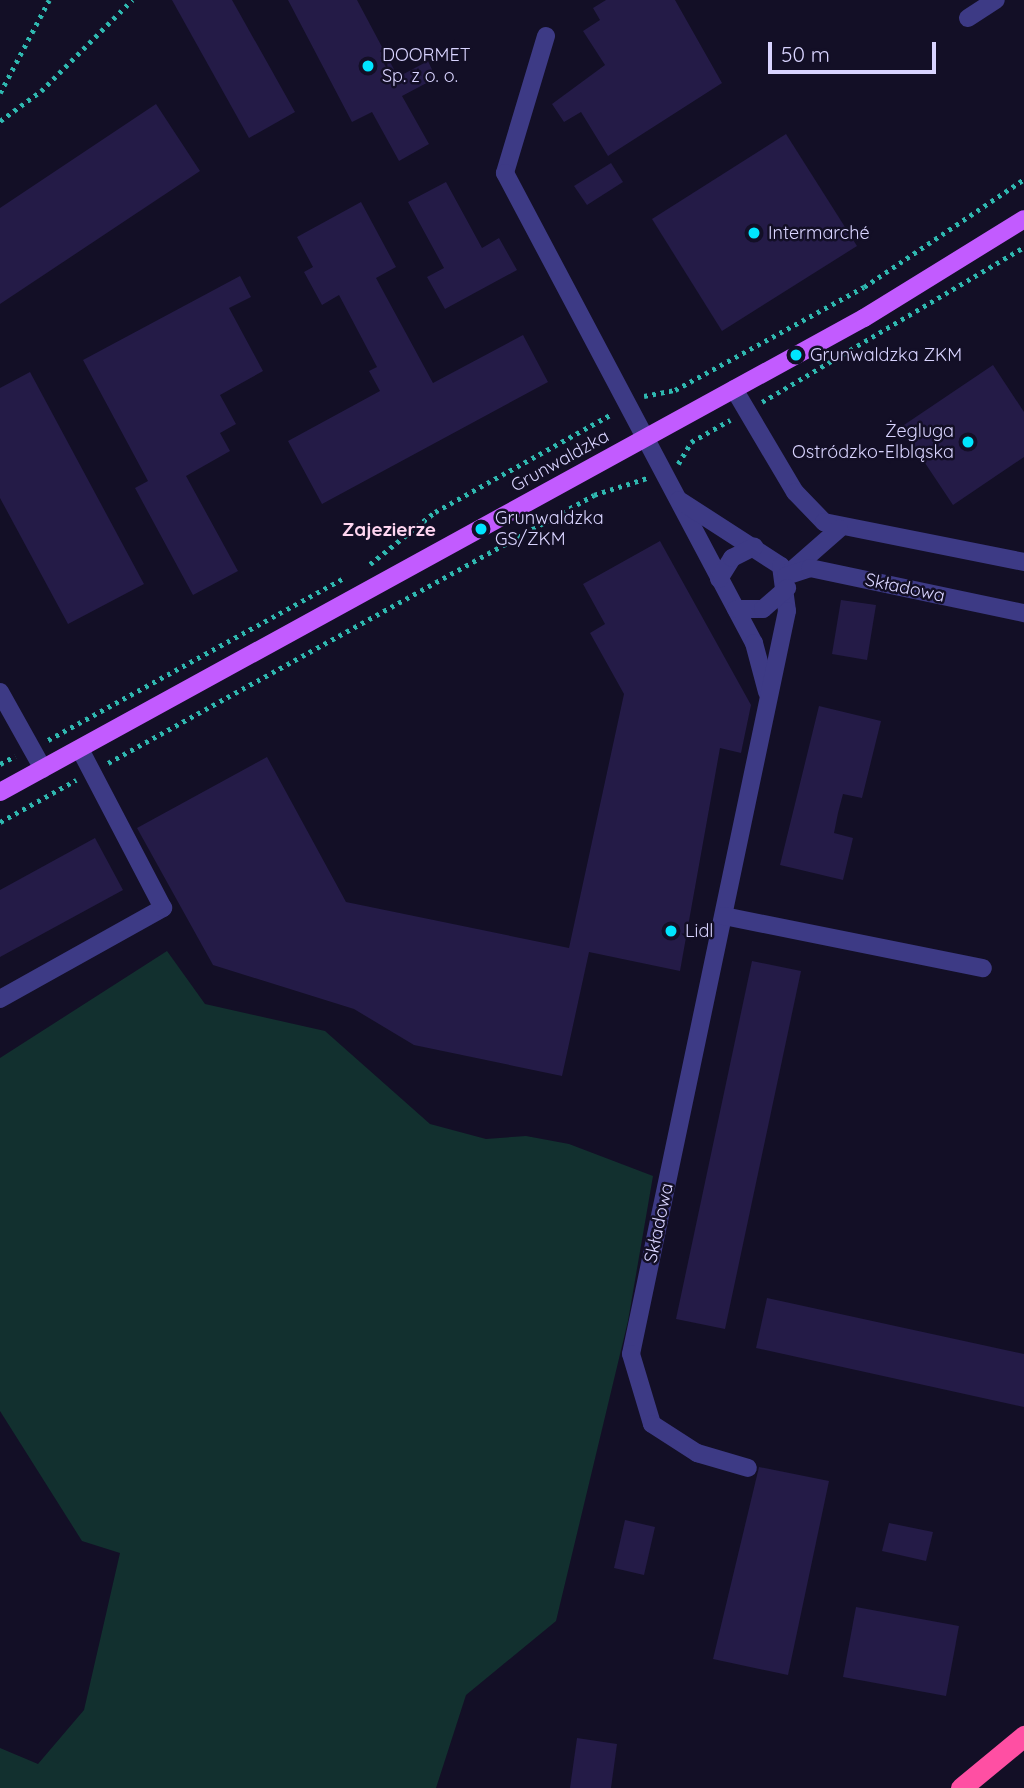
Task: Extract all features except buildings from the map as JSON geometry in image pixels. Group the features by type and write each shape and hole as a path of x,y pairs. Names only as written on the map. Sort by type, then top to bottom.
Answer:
{"highway":[{"path":"961,1788 1024,1736"}],"main road":[{"name":"Grunwaldzka","path":"0,792 734,389 1024,219"}],"street":[{"path":"968,18 996,0"},
{"name":"Składowa","path":"546,36 505,173 736,609 765,674 769,706"},
{"path":"734,389 795,492 839,529 1024,562"},
{"path":"679,500 754,547 787,582 839,529"},
{"path":"719,579 732,558 754,547"},
{"name":"Składowa","path":"736,609 763,609 787,582 810,568 1024,613"},
{"name":"Składowa","path":"748,1468 697,1453 652,1424 631,1354 769,706 787,582"},
{"path":"0,692 43,769"},
{"path":"0,999 163,908 80,749"},
{"path":"724,916 983,968"}],"path":[{"path":"0,93 49,0"},
{"path":"0,121 41,91 132,0"},
{"path":"362,568 435,512 628,404 675,390 864,287 1024,179"},
{"path":"0,822 594,495 664,471 683,461 691,442 1024,247"},
{"path":"0,764 350,575"}],"green space":[{"path":"167,951 205,1004 325,1031 430,1124 486,1139 526,1136 569,1144 653,1176 628,1321 556,1621 466,1695 436,1788 0,1788 0,1748 38,1764 84,1710 120,1553 82,1541 0,1411 0,1058"}],"place":[{"name":"DOORMET Sp. z o. o.","path":"368,66"},
{"name":"Intermarché","path":"754,233"},
{"name":"Grunwaldzka ZKM","path":"796,355"},
{"name":"Żegluga Ostródzko-Elbląska","path":"968,442"},
{"name":"Grunwaldzka GS/ZKM","path":"481,529"},
{"name":"Lidl","path":"671,931"}],"district":[{"name":"Zajezierze","path":"389,530"}]}
